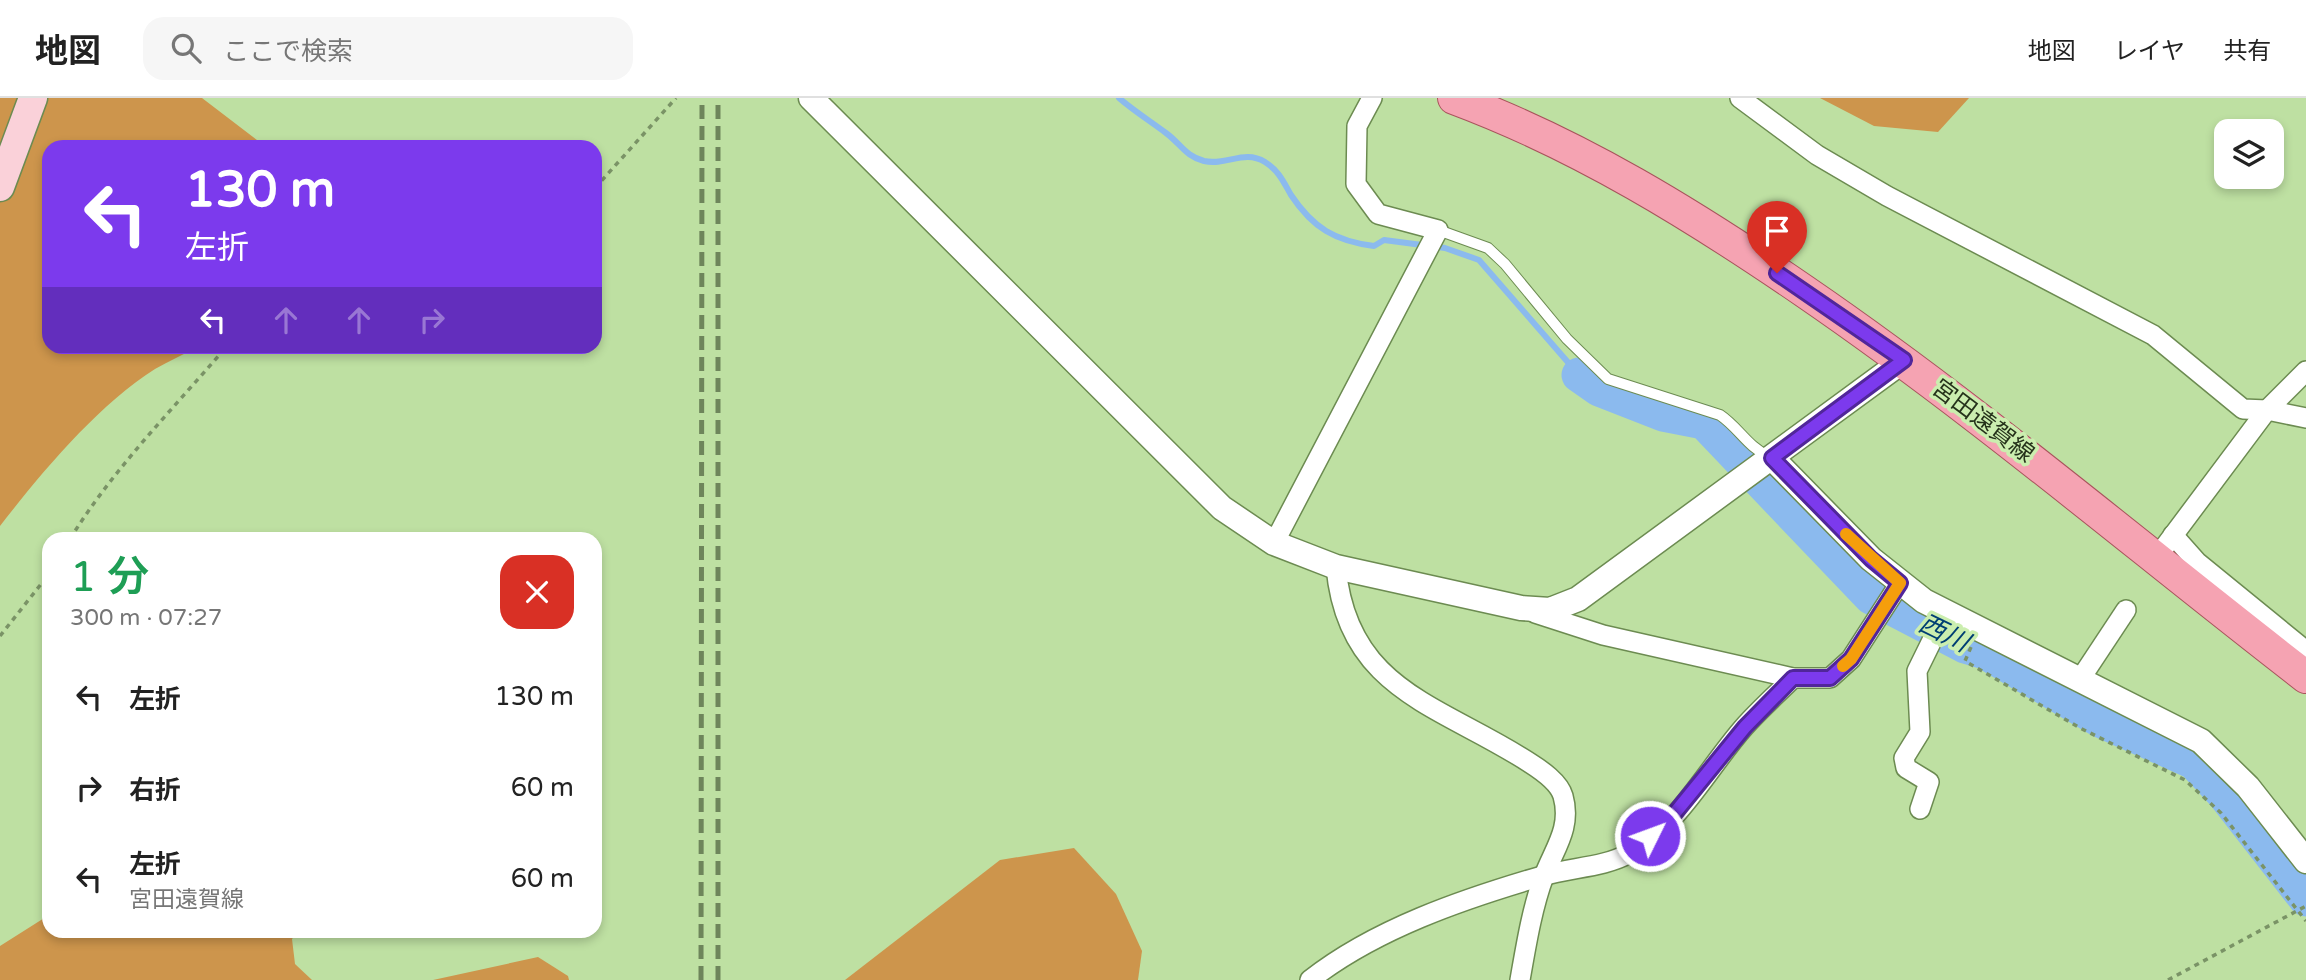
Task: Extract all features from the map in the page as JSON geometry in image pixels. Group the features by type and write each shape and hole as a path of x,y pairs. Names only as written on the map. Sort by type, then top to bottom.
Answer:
{"main road":[{"path":"0,187 33,98"},
{"name":"宮田遠賀線","path":"1454,98 1569,148 1714,229 2165,546 2306,677"}],"street":[{"path":"811,98 1195,483 1222,508 1274,542 1336,567 1521,608 1603,635 1793,678 1830,678 1851,659 1900,583"},
{"path":"1274,542 1438,230 1378,214 1356,184 1357,126 1372,98"},
{"path":"1740,98 1817,155 1876,189 2153,335 2243,409 2267,410 2306,418"},
{"path":"1521,608 1550,610 1578,599 1904,360"},
{"path":"2306,371 2267,410 2165,546 2197,562 2306,650"},
{"path":"1772,458 1871,559 1945,614 2201,740 2248,787 2306,861"},
{"path":"1336,567 1338,594 1346,620 1368,658 1391,682 1496,741 1545,773 1563,794 1565,830 1544,875 1520,980"},
{"path":"2079,681 2126,610"},
{"path":"1920,809 1929,782 1906,768 1904,758 1920,732 1917,671 1945,614"},
{"path":"1310,980 1360,947 1436,913 1544,875 1583,869 1629,853 1670,819 1745,727 1793,678"}],"lane":[{"path":"1438,230 1488,248 1505,264 1567,339 1608,379 1720,415 1732,423 1756,451 1772,458"}],"path":[{"path":"602,180 677,98"},
{"path":"74,532 83,517 220,354"},
{"path":"0,636 42,583"},
{"path":"1965,660 2080,728 2185,780 2221,813 2306,921"},
{"path":"2168,980 2306,906"}],"shaded area":[{"path":"0,98 202,98 257,140 42,140 42,354 184,354 155,369 112,402 52,462 0,526"},
{"path":"1820,98 1969,98 1938,132 1874,126"},
{"path":"1074,848 1116,894 1142,951 1138,980 845,980 1000,860"},
{"path":"42,919 42,938 293,938 295,964 312,980 0,980 0,946"},
{"path":"538,957 568,976 569,980 433,980"}],"waterway":[{"path":"1119,98 1198,159 1212,162 1250,157 1270,165 1308,216 1336,236 1374,246 1384,240 1445,248 1479,260 1579,375"},
{"name":"西川","path":"1579,375 1599,389 1663,414 1704,422 1871,597 1965,646 1985,652 2100,720 2194,762 2224,794 2306,899"}],"railway":[{"path":"701,980 702,98"},
{"path":"718,98 718,980"}],"slow traffic":[{"path":"1843,666 1851,659 1900,583 1846,534"}],"route":[{"path":"1650,836 1670,819 1745,727 1793,678 1830,678 1851,659 1900,583 1871,559 1772,458 1904,360 1777,273"}]}
